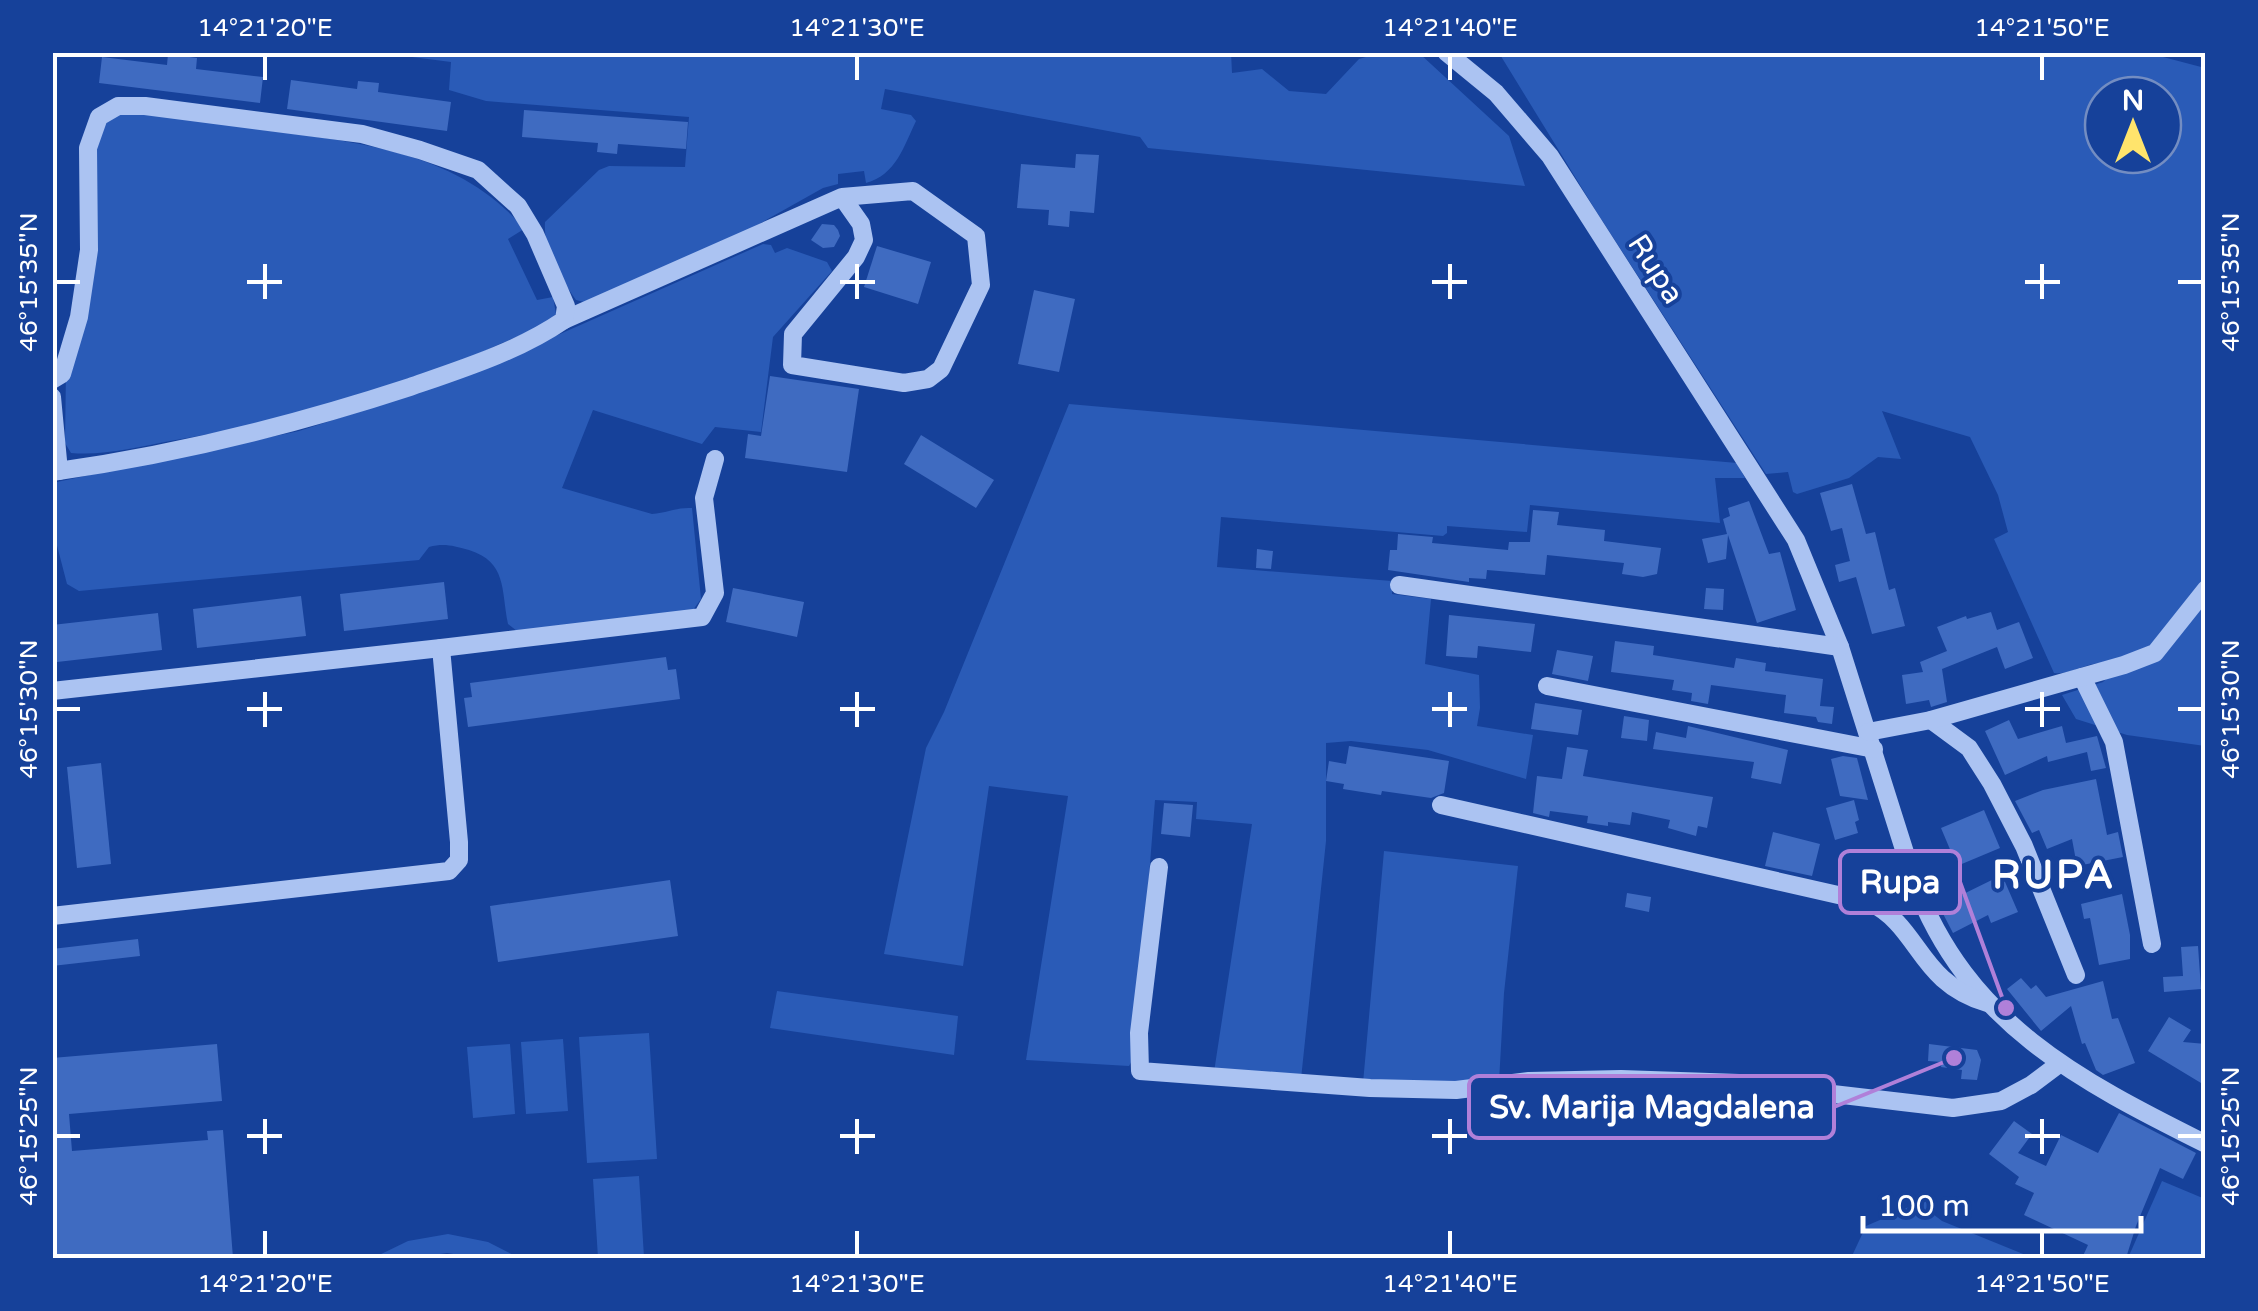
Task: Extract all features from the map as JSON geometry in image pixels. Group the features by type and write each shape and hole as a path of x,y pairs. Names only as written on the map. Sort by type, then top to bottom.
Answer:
{"street":[{"name":"Rupa","path":"1446,52 1496,93 1550,156 1769,494 1815,581 1927,915 1948,955 1987,1003 2058,1064 2206,1144"},
{"path":"52,380 62,374 79,316 89,250 88,148 99,116 118,106 362,134 478,170 518,206 535,234 566,306 564,320"},
{"path":"52,396 56,471 220,441 324,415 494,356 564,320 842,197 913,191 976,236 981,286 941,370 928,379 904,383 792,366 794,334 856,257 864,240 860,224 842,197"},
{"path":"52,691 702,617 715,593 704,498 715,458"},
{"path":"1399,585 1840,648"},
{"path":"1548,686 1871,740 2155,653 2206,589"},
{"path":"52,916 449,871 460,860 441,648"},
{"path":"2082,677 2114,742 2152,944"},
{"path":"1931,720 1969,748 1992,784 2024,846 2076,974"},
{"name":"Rupa","path":"1441,806 1869,902 1890,912 1928,966 1946,983 1962,996 1987,1003"},
{"path":"1158,867 1138,1033 1140,1070 1370,1088 1456,1090 1529,1081 1621,1078 1739,1083 1953,1108 2001,1101 2058,1064"}],"shaded area":[{"path":"1231,52 1232,73 1262,69 1289,91 1326,94 1359,59 1380,53 1419,53 1509,136 1525,186 1148,148 1140,137 885,89 881,109 911,115 916,121 898,158 885,173 866,183 864,171 838,174 838,184 588,303 576,300 559,273 547,243 545,222 599,170 609,166 685,167 689,117 486,101 449,90 451,62 381,53"},
{"path":"2144,52 2205,68 2205,746 2127,735 2076,719 2062,695 2103,682 2111,674 2110,664 2054,673 1994,539 2008,532 1998,495 1970,437 1882,411 1901,459 1878,457 1849,478 1797,494 1788,472 1766,474 1499,53"},
{"path":"118,112 370,146 438,167 469,182 524,229 508,239 537,300 553,297 556,314 530,331 463,360 339,403 133,448 71,453 65,443 66,370 93,147 103,118"},
{"path":"763,244 771,245 775,253 787,248 827,262 832,271 773,337 761,432 715,427 702,444 593,410 562,488 652,514 692,508 701,599 693,610 517,631 508,624 496,569 481,555 444,545 429,547 419,560 79,591 67,584 53,530 52,483 299,431 383,404 533,346"},
{"path":"1069,404 1737,463 1745,478 1715,478 1720,523 1530,505 1527,532 1447,526 1443,536 1221,517 1217,567 1392,581 1392,594 1431,599 1425,664 1479,675 1477,726 1533,735 1526,779 1428,750 1351,741 1326,743 1326,841 1301,1079 1214,1072 1252,824 1196,819 1197,802 1155,800 1135,1055 1129,1066 1026,1060 1068,796 989,786 963,966 884,954 926,748"},
{"path":"1384,851 1518,866 1499,1082 1363,1083"},
{"path":"777,991 958,1016 954,1055 770,1028"},
{"path":"649,1033 657,1159 587,1163 579,1037"},
{"path":"563,1039 568,1111 526,1114 521,1042"},
{"path":"510,1044 515,1114 473,1118 467,1047"},
{"path":"639,1176 644,1257 598,1258 593,1179"},
{"path":"2162,1181 2205,1199 2205,1258 2128,1258"},
{"path":"1928,1195 1930,1210 1942,1221 2033,1258 1851,1258 1866,1226"},
{"path":"448,1234 488,1242 519,1258 447,1253 373,1258 408,1241"}],"building":[{"path":"168,54 197,58 196,69 263,77 260,103 99,83 102,57 167,65"},
{"path":"291,80 357,89 358,81 379,83 378,92 451,102 447,131 287,109"},
{"path":"524,110 688,122 686,149 618,144 617,154 597,152 598,143 522,137"},
{"path":"1076,154 1099,155 1094,213 1070,211 1069,227 1048,225 1049,210 1017,208 1021,164 1075,168"},
{"path":"822,224 834,225 838,230 840,236 834,247 823,248 811,240"},
{"path":"877,246 931,262 918,304 864,287"},
{"path":"1034,290 1075,299 1059,372 1018,364"},
{"path":"770,376 859,389 847,472 745,458 748,434 761,436"},
{"path":"921,435 994,480 976,508 904,464"},
{"path":"1852,484 1866,534 1875,532 1889,590 1895,588 1905,626 1872,634 1856,577 1839,582 1835,565 1850,561 1842,528 1831,531 1820,493"},
{"path":"1749,501 1769,554 1780,552 1796,610 1757,623 1728,535 1726,559 1708,563 1702,539 1727,534 1723,519 1730,516 1728,508"},
{"path":"1533,510 1559,512 1557,525 1605,530 1604,541 1661,548 1657,574 1622,574 1624,563 1547,555 1545,575 1487,570 1486,579 1469,578 1469,582 1388,570 1390,550 1397,550 1398,534 1433,537 1432,543 1508,550 1509,542 1530,542"},
{"path":"1257,549 1273,551 1271,569 1256,568"},
{"path":"444,582 448,619 344,631 340,594"},
{"path":"733,588 804,602 797,637 726,622"},
{"path":"1706,588 1724,589 1723,610 1704,609"},
{"path":"301,596 306,636 197,648 193,609"},
{"path":"1991,612 1997,630 2019,622 2033,658 2005,669 1997,647 1942,669 1947,702 1931,707 1929,700 1906,704 1902,675 1923,672 1920,662 1947,651 1937,627"},
{"path":"158,613 162,650 57,662 52,625"},
{"path":"1449,615 1535,624 1531,652 1478,646 1477,658 1446,656"},
{"path":"1615,641 1654,646 1653,655 1734,668 1736,658 1766,663 1765,671 1823,679 1820,706 1834,707 1832,724 1818,722 1816,717 1784,713 1786,695 1711,685 1708,704 1691,701 1692,693 1672,690 1674,680 1611,672"},
{"path":"1557,650 1593,656 1588,681 1552,674"},
{"path":"666,657 668,670 676,669 680,699 468,727 464,698 472,697 470,683"},
{"path":"1535,703 1582,710 1578,735 1531,729"},
{"path":"1624,716 1649,720 1647,741 1621,738"},
{"path":"2009,720 2018,739 2062,726 2066,743 2097,736 2106,768 2091,771 2087,752 2048,762 2047,756 2005,775 1985,731"},
{"path":"1688,726 1788,750 1781,784 1751,778 1754,762 1653,749 1656,732 1686,738"},
{"path":"1349,746 1449,761 1444,793 1431,798 1382,791 1381,795 1343,789 1344,784 1326,781 1329,761 1346,764"},
{"path":"1567,747 1588,750 1583,776 1713,797 1707,828 1698,826 1696,836 1668,828 1670,820 1632,812 1630,825 1608,822 1608,826 1587,823 1588,816 1550,811 1549,817 1533,813 1537,776 1562,779"},
{"path":"1857,758 1868,800 1840,796 1831,759"},
{"path":"101,763 111,864 77,868 67,767"},
{"path":"2096,779 2107,835 2118,832 2123,857 2077,866 2072,839 2047,849 2039,830 2032,833 2015,801 2043,790"},
{"path":"1854,800 1858,833 1835,840 1826,808"},
{"path":"1164,803 1193,805 1190,837 1161,834"},
{"path":"1984,810 2000,848 1957,866 1941,828"},
{"path":"1773,832 1820,844 1812,876 1765,866"},
{"path":"2002,875 2018,912 1991,923 1988,915 1953,933 1939,906"},
{"path":"670,880 678,936 498,962 490,906"},
{"path":"1627,893 1651,897 1649,912 1625,907"},
{"path":"2122,894 2130,959 2099,965 2090,918 2084,919 2081,904"},
{"path":"138,939 140,956 52,966 52,949"},
{"path":"2198,946 2201,989 2164,992 2163,977 2183,976 2181,947"},
{"path":"2021,978 2031,989 2036,985 2046,997 2103,981 2112,1019 2118,1018 2135,1063 2103,1075 2096,1070 2085,1043 2082,1044 2071,1006 2041,1031 2007,989"},
{"path":"2169,1017 2191,1030 2183,1042 2206,1044 2206,1086 2148,1051"},
{"path":"217,1044 222,1101 69,1114 72,1151 208,1140 207,1131 223,1130 233,1258 56,1258 52,1210 52,1058"},
{"path":"1929,1044 1977,1050 1981,1060 1977,1080 1961,1079 1962,1070 1928,1061"},
{"path":"2119,1113 2196,1153 2183,1179 2160,1168 2126,1258 2082,1258 2088,1245 2024,1215 2034,1193 2015,1184 2019,1177 1989,1154 2014,1121 2032,1134 2018,1153 2046,1166 2061,1135 2098,1153"}],"place":[{"name":"Rupa","path":"2006,1008"},
{"name":"Sv. Marija Magdalena","path":"1954,1058"}],"district":[{"name":"RUPA","path":"2054,874"}]}
